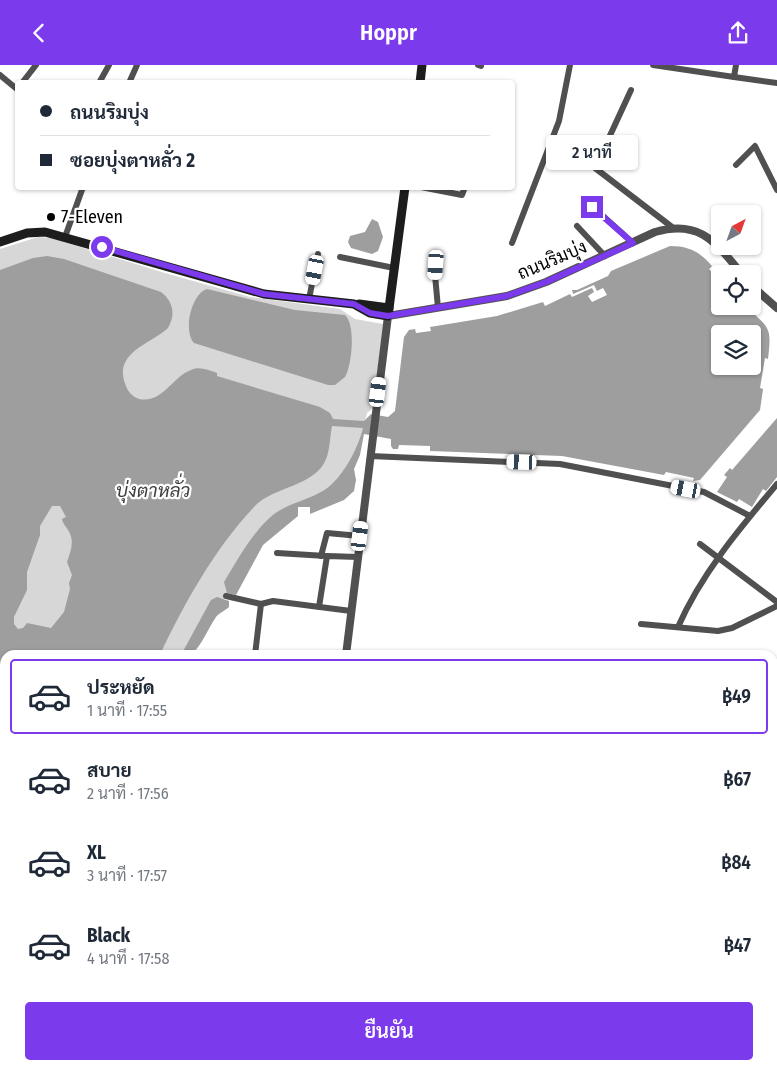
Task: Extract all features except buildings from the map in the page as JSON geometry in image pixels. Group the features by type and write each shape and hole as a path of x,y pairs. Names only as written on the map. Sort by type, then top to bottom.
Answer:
{"main road":[{"path":"420,80 422,65"},
{"path":"388,312 405,190"},
{"name":"ถนนริมบุ่ง","path":"0,242 33,232 65,237 223,284 264,294 354,304 370,313 388,312"}],"street":[{"path":"24,80 36,65"},
{"path":"101,80 109,65"},
{"path":"131,80 137,65"},
{"path":"512,243 559,121 570,65"},
{"path":"653,65 777,83"},
{"path":"734,77 736,65"},
{"path":"0,75 15,87"},
{"path":"631,91 595,168 672,227"},
{"path":"736,165 755,146 777,190"},
{"path":"65,237 82,190"},
{"path":"436,190 462,195 464,190"},
{"path":"592,207 633,243"},
{"path":"577,226 605,255"},
{"name":"ถนนริมบุ่ง","path":"388,312 438,308 507,296 546,282 654,232 672,227 698,231 712,239 734,265"},
{"path":"309,299 318,254"},
{"path":"436,254 435,275 438,308"},
{"path":"340,257 394,267"},
{"path":"761,294 777,308"},
{"path":"347,650 388,312"},
{"path":"370,456 560,464 704,492 750,517"},
{"path":"678,627 689,602 750,517 777,484"},
{"path":"319,607 327,533 360,536"},
{"path":"700,544 777,602"},
{"path":"277,553 358,557"},
{"path":"226,596 261,604 273,601 351,611"},
{"path":"255,650 261,604"},
{"path":"641,624 718,631 732,628 777,606"}],"shaded area":[{"path":"38,237 51,238 250,297 340,309 355,319 383,324 373,408 367,413 361,439 343,475 332,487 277,516 229,593 188,650 0,650 0,249"}],"water":[{"path":"372,219 378,222 383,237 378,251 372,254 351,248 348,242 350,236 365,232"},
{"name":"บุ่งตาหลั่ว","path":"670,246 683,247 703,257 711,265 709,269 711,271 711,315 756,315 767,328 769,348 768,359 765,358 760,388 763,389 760,410 700,480 693,481 694,478 666,472 664,475 562,456 430,451 430,446 399,445 398,449 393,449 391,439 364,434 360,455 354,469 356,480 354,491 344,500 310,514 310,507 298,507 298,516 263,545 236,595 227,593 224,582 246,546 266,521 290,505 327,488 347,465 357,446 363,428 332,426 326,459 321,468 303,481 262,500 240,523 201,577 162,650 0,650 0,270 33,258 47,256 64,259 161,292 168,299 172,308 172,318 168,328 135,351 124,365 123,375 126,386 133,396 139,399 154,398 184,373 200,368 217,373 217,376 320,407 330,413 333,419 364,421 371,414 388,417 395,411 404,337 409,330 415,329 416,333 431,331 430,327 497,316 543,302 545,306 570,294 572,297 592,288 594,292 588,296 592,302 607,295 603,288 597,291 594,285 573,294 572,290 577,290 608,276 611,271","holes":["52,506 60,506 66,517 62,521 70,534 72,542 67,562 72,575 64,612 51,628 27,623 23,628 18,629 14,624 14,617 27,590 27,572 40,535 40,526"]},
{"path":"207,289 295,310 345,315 351,327 352,345 350,364 345,377 335,385 328,385 194,343 189,330 190,313 201,292"},
{"path":"777,418 777,477 766,491 763,489 752,507 739,499 737,502 717,492 727,477 724,475 730,468 732,470"},
{"path":"217,597 229,601 229,607 216,617 196,650 184,650 211,600"}],"place":[{"name":"7-Eleven","path":"51,217"}],"route":[{"path":"102,247 223,284 264,294 354,304 370,313 388,316 476,303 507,296 546,282 633,243 592,207"}]}
